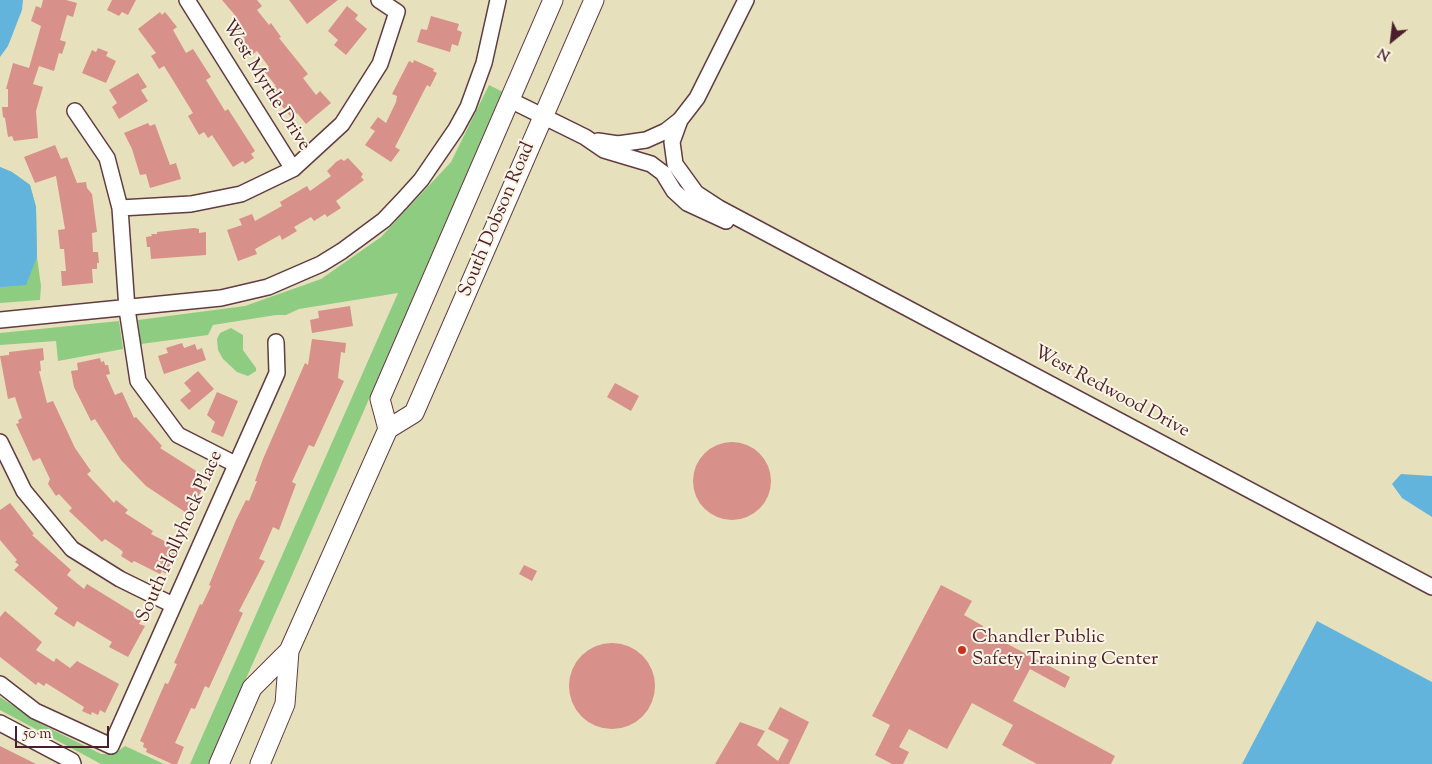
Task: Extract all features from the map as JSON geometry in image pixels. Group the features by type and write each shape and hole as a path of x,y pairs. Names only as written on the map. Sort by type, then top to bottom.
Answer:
{"main road":[{"name":"South Dobson Road","path":"553,0 380,399 388,429 414,413 594,0"},
{"path":"260,764 284,704 288,651 388,429"},
{"path":"218,764 252,688 288,651"}],"street":[{"name":"West Myrtle Drive","path":"187,0 293,169"},
{"path":"120,208 191,204 241,194 293,169 342,124 380,64 397,12 379,0"},
{"path":"0,320 206,301 268,287 320,264 384,220 421,180 439,156 468,107 486,56 498,0"},
{"path":"585,137 618,144 636,142 658,136 680,120 697,98 746,0"},
{"name":"West Redwood Drive","path":"510,100 615,154 642,159 658,168 679,197 695,208 770,237"},
{"path":"75,111 107,158 120,208 127,309 138,381 178,435 236,464"},
{"name":"West Redwood Drive","path":"680,120 675,132 672,148 675,164 682,177 703,198 770,237 1432,587"},
{"name":"South Hollyhock Place","path":"0,684 35,711 112,746 277,373 276,342"},
{"path":"0,442 24,491 72,549 120,579 173,605"},
{"path":"0,723 72,761 73,764"}],"green space":[{"path":"489,85 503,92 289,582 208,764 190,764 398,293 299,309 286,315 213,325 208,335 141,344 138,320 245,306 321,279 381,237 451,162"},
{"path":"0,167 12,172 30,185 36,207 37,257 41,286 40,300 0,303"},
{"path":"119,321 123,349 58,361 56,341 0,345 0,333"},
{"path":"231,328 243,335 243,350 256,368 256,371 248,376 237,372 223,359 218,350 217,339 220,333"},
{"path":"0,697 41,724 101,754 114,754 125,746 164,764 101,764 0,710"}],"water":[{"path":"0,0 23,0 22,10 8,46 0,57"},
{"path":"0,167 12,172 30,185 36,207 37,257 26,285 0,287"},
{"path":"1401,474 1432,476 1432,517 1402,498 1392,484"},
{"path":"1317,621 1432,682 1432,764 1242,764"}],"building":[{"path":"43,0 66,0 77,3 73,17 67,15 60,40 66,42 62,54 59,53 54,71 39,66 33,84 43,87 36,111 38,138 14,141 12,136 8,137 2,107 8,107 8,89 6,89 13,63 29,68 41,26 31,21 36,6 41,8"},
{"path":"112,0 136,0 128,15 122,12 119,16 107,10"},
{"path":"222,0 257,0 262,6 257,10 269,25 271,23 281,37 279,38 308,74 303,78 316,95 320,91 331,103 306,124 297,113 291,117 281,105 284,103 272,88 276,86 264,71 269,67 257,51 253,54 243,40 245,39 232,24 237,20 234,14"},
{"path":"289,0 338,0 307,24"},
{"path":"347,6 358,15 355,19 367,29 346,55 334,45 338,40 328,31"},
{"path":"160,12 162,15 165,12 177,27 173,30 186,53 193,49 211,77 206,80 225,111 228,109 255,151 251,154 254,158 245,164 243,161 233,167 212,135 208,138 204,132 199,135 188,116 193,113 164,66 159,69 151,56 156,53 138,29"},
{"path":"431,16 459,24 457,30 462,32 458,46 452,44 450,52 417,42 421,29 427,30"},
{"path":"98,48 108,52 106,56 116,61 106,83 82,73 92,50 96,52"},
{"path":"414,60 434,69 433,71 437,73 430,87 427,85 395,147 400,150 391,162 365,145 375,131 370,128 378,117 386,123 396,102 397,96 392,94 409,61 413,63"},
{"path":"138,73 147,87 141,90 148,101 119,119 112,107 117,103 109,90"},
{"path":"148,123 150,126 155,124 170,165 176,163 181,179 150,188 146,174 140,175 132,149 124,133"},
{"path":"55,145 61,159 67,157 77,183 86,182 87,188 92,194 97,232 92,233 93,252 98,252 99,263 97,263 97,269 92,269 93,283 62,286 61,271 66,271 64,249 60,249 58,230 65,229 56,176 35,183 24,157"},
{"path":"348,158 363,174 361,177 364,180 336,201 341,208 327,217 325,214 314,221 311,217 294,227 297,231 282,240 280,235 255,249 257,254 238,261 227,230 242,225 239,219 252,214 255,221 282,206 280,202 307,186 310,191 331,176 327,171 336,162 341,159 344,161"},
{"path":"199,229 199,233 206,232 206,255 151,259 150,247 147,247 146,237 152,236 151,234 157,234 157,232"},
{"path":"350,306 353,326 312,333 310,320 319,318 318,311"},
{"path":"312,339 346,343 345,353 341,352 338,378 344,381 314,447 309,445 292,482 296,484 279,530 273,527 259,559 265,561 239,611 243,613 209,688 205,686 195,709 191,708 175,743 184,747 177,764 172,764 146,752 147,749 143,747 144,743 140,741 165,683 168,684 177,664 174,663 200,604 202,605 211,586 209,585 236,520 246,500 249,501 263,459 305,363 308,365"},
{"path":"182,343 184,348 195,344 197,350 202,348 206,360 164,374 158,356 168,353 166,348"},
{"path":"43,348 44,360 40,361 41,371 39,371 47,403 53,401 75,448 91,471 87,474 114,503 116,500 128,510 125,513 153,531 151,534 174,546 171,550 177,553 166,574 162,571 160,574 134,561 132,563 121,556 123,552 121,550 105,539 102,542 69,511 72,508 59,494 56,496 48,484 50,479 40,458 33,461 16,424 22,418 15,397 8,399 0,356 9,355 9,352"},
{"path":"100,358 101,362 104,361 105,365 108,365 110,374 106,375 115,395 122,392 134,418 136,417 162,446 160,448 201,474 195,484 203,488 188,514 146,486 121,460 95,419 91,421 74,387 71,371 78,370 77,363"},
{"path":"198,371 214,389 189,410 180,400 191,391 184,383"},
{"path":"615,383 639,396 631,411 607,397"},
{"path":"217,392 238,401 223,437 211,432 215,422 207,415"},
{"path":"724,442 740,442 754,448 765,459 771,473 771,489 765,503 754,514 740,520 724,520 710,514 699,503 693,489 693,473 699,459 710,448"},
{"path":"10,503 34,534 32,535 71,570 67,575 84,589 87,584 139,616 137,619 141,620 139,624 145,626 128,657 109,647 112,642 77,621 74,627 54,614 58,608 14,570 19,565 15,562 17,560 0,540 0,510"},
{"path":"524,565 537,571 532,581 519,574"},
{"name":"Chandler Public Safety Training Center","path":"941,585 972,601 964,615 983,626 981,630 1070,677 1065,688 1030,669 1013,701 1115,756 1111,764 1037,764 1002,745 1013,725 972,703 947,749 909,729 899,747 909,752 903,764 892,764 875,755 890,725 872,716"},
{"path":"5,611 42,642 36,650 54,662 56,658 70,668 77,661 119,684 105,713 100,710 98,715 92,712 91,715 82,711 84,707 46,683 44,686 38,682 36,685 0,657 0,617"},
{"path":"612,643 628,646 636,650 648,662 652,670 655,686 652,702 648,710 636,722 628,726 612,729 596,726 588,722 576,710 572,702 569,686 572,670 576,662 588,650 596,646"},
{"path":"780,707 809,722 789,764 715,764 740,722 765,731 757,745 778,761 789,740 768,729"},
{"path":"0,746 36,764 0,764"}],"place":[{"name":"Chandler Public Safety Training Center","path":"962,650"}]}
